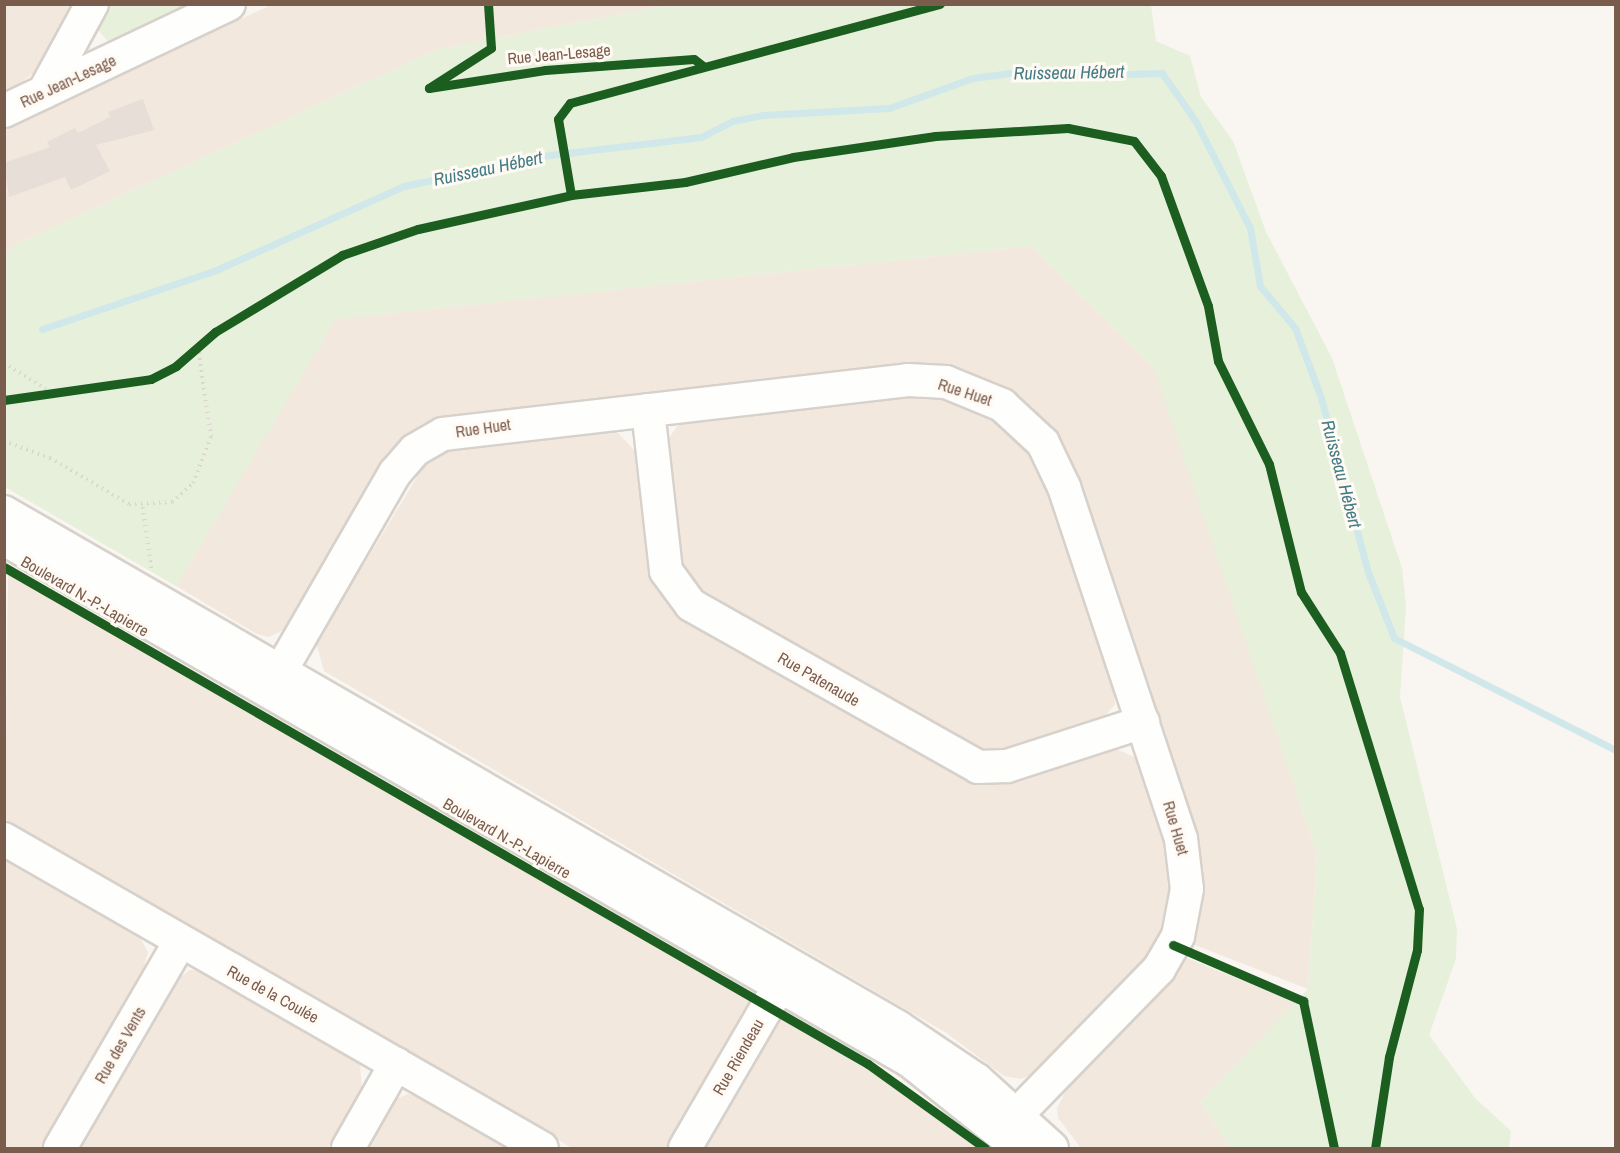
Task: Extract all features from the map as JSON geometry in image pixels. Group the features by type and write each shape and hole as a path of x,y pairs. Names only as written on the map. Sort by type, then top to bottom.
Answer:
{"street":[{"path":"44,92 92,4"},
{"name":"Rue Jean-Lesage","path":"4,111 229,4"},
{"name":"Rue Huet","path":"275,681 395,473 423,444 456,431 922,380 946,382 1002,405 1043,443 1058,470 1143,722 1186,861 1185,908 1178,936 1144,988 1013,1131"},
{"name":"Rue Patenaude","path":"648,410 666,571 691,605 978,767 1007,766 1143,722"},
{"name":"Boulevard N.-P.-Lapierre","path":"4,512 275,681 785,976 956,1064 1013,1131 1052,1149"},
{"name":"Boulevard N.-P.-Lapierre","path":"4,539 275,681"},
{"name":"Rue de la Coulée","path":"4,839 542,1149"},
{"name":"Rue des Vents","path":"60,1149 180,942"},
{"name":"Rue Riendeau","path":"685,1149 785,976"},
{"path":"348,1149 396,1064"}],"path":[{"path":"183,360 207,339"},
{"path":"4,441 50,458 109,496 143,507 172,502 186,491 208,447 211,417 198,347"},
{"path":"4,363 51,392"},
{"path":"28,396 62,391"},
{"path":"143,507 152,576"}],"shaded area":[{"path":"4,5 73,5 35,72 4,95"},
{"path":"271,5 670,5 438,49 17,244 5,255 4,129"},
{"path":"1031,246 1154,368 1165,395 1317,855 1308,989 1190,943 1201,889 1198,843 1072,462 1029,407 982,378 936,365 909,365 452,415 433,422 292,626 269,637 257,634 176,586 335,319"},
{"path":"906,395 944,398 990,416 1010,431 1040,467 1114,684 1115,704 1102,719 1012,750 985,753 700,591 681,566 667,441 678,425"},
{"path":"615,430 636,452 652,575 660,593 687,620 961,778 999,783 1116,749 1137,758 1166,839 1169,914 1147,960 1042,1071 1021,1079 1004,1076 945,1032 324,671 316,643 428,459 455,446"},
{"path":"8,573 749,1001 747,1016 671,1148 572,1148 5,820"},
{"path":"4,855 136,931 148,952 141,977 42,1148 5,1148"},
{"path":"1184,957 1296,1002 1200,1102 1231,1148 1081,1148 1058,1118 1057,1108 1068,1087 1154,999"},
{"path":"190,970 202,971 360,1064 362,1089 328,1148 77,1148 172,983"},
{"path":"782,1019 915,1098 978,1148 701,1148"},
{"path":"408,1094 425,1098 512,1148 362,1148 393,1100"}],"green space":[{"path":"108,5 198,5 109,43 96,27"},
{"path":"670,5 1151,5 1156,41 1190,56 1201,97 1233,141 1266,232 1332,358 1402,568 1406,606 1400,697 1457,929 1456,959 1429,1035 1475,1098 1511,1131 1509,1148 1231,1148 1200,1102 1308,989 1317,855 1154,368 1031,246 336,319 176,586 5,487 5,255 17,244 438,49"}],"building":[{"path":"143,99 154,130 96,145 110,171 71,190 65,177 9,197 4,163 50,147 47,142 75,128 78,133 110,117 108,112"}],"waterway":[{"name":"Ruisseau Hébert","path":"42,329 216,270 404,186 550,155 701,137 732,121 762,115 889,108 973,78 1025,71 1058,76 1162,73 1196,122 1250,228 1260,286 1295,328 1321,398 1368,572 1394,638 1616,750"}],"cycle path":[{"path":"488,4 491,48 429,88 545,70 694,59 703,66"},
{"path":"571,195 558,119 570,103 940,4"},
{"path":"4,400 151,379 176,366 215,332 342,255 418,229 571,195 685,182 793,157 935,136 1068,128 1134,141 1161,176 1208,306 1218,361 1269,464 1301,592 1340,653 1419,909 1417,950 1389,1057 1375,1148"},
{"path":"4,567 868,1064 985,1148"},
{"path":"1173,945 1303,1001 1334,1148"}]}
